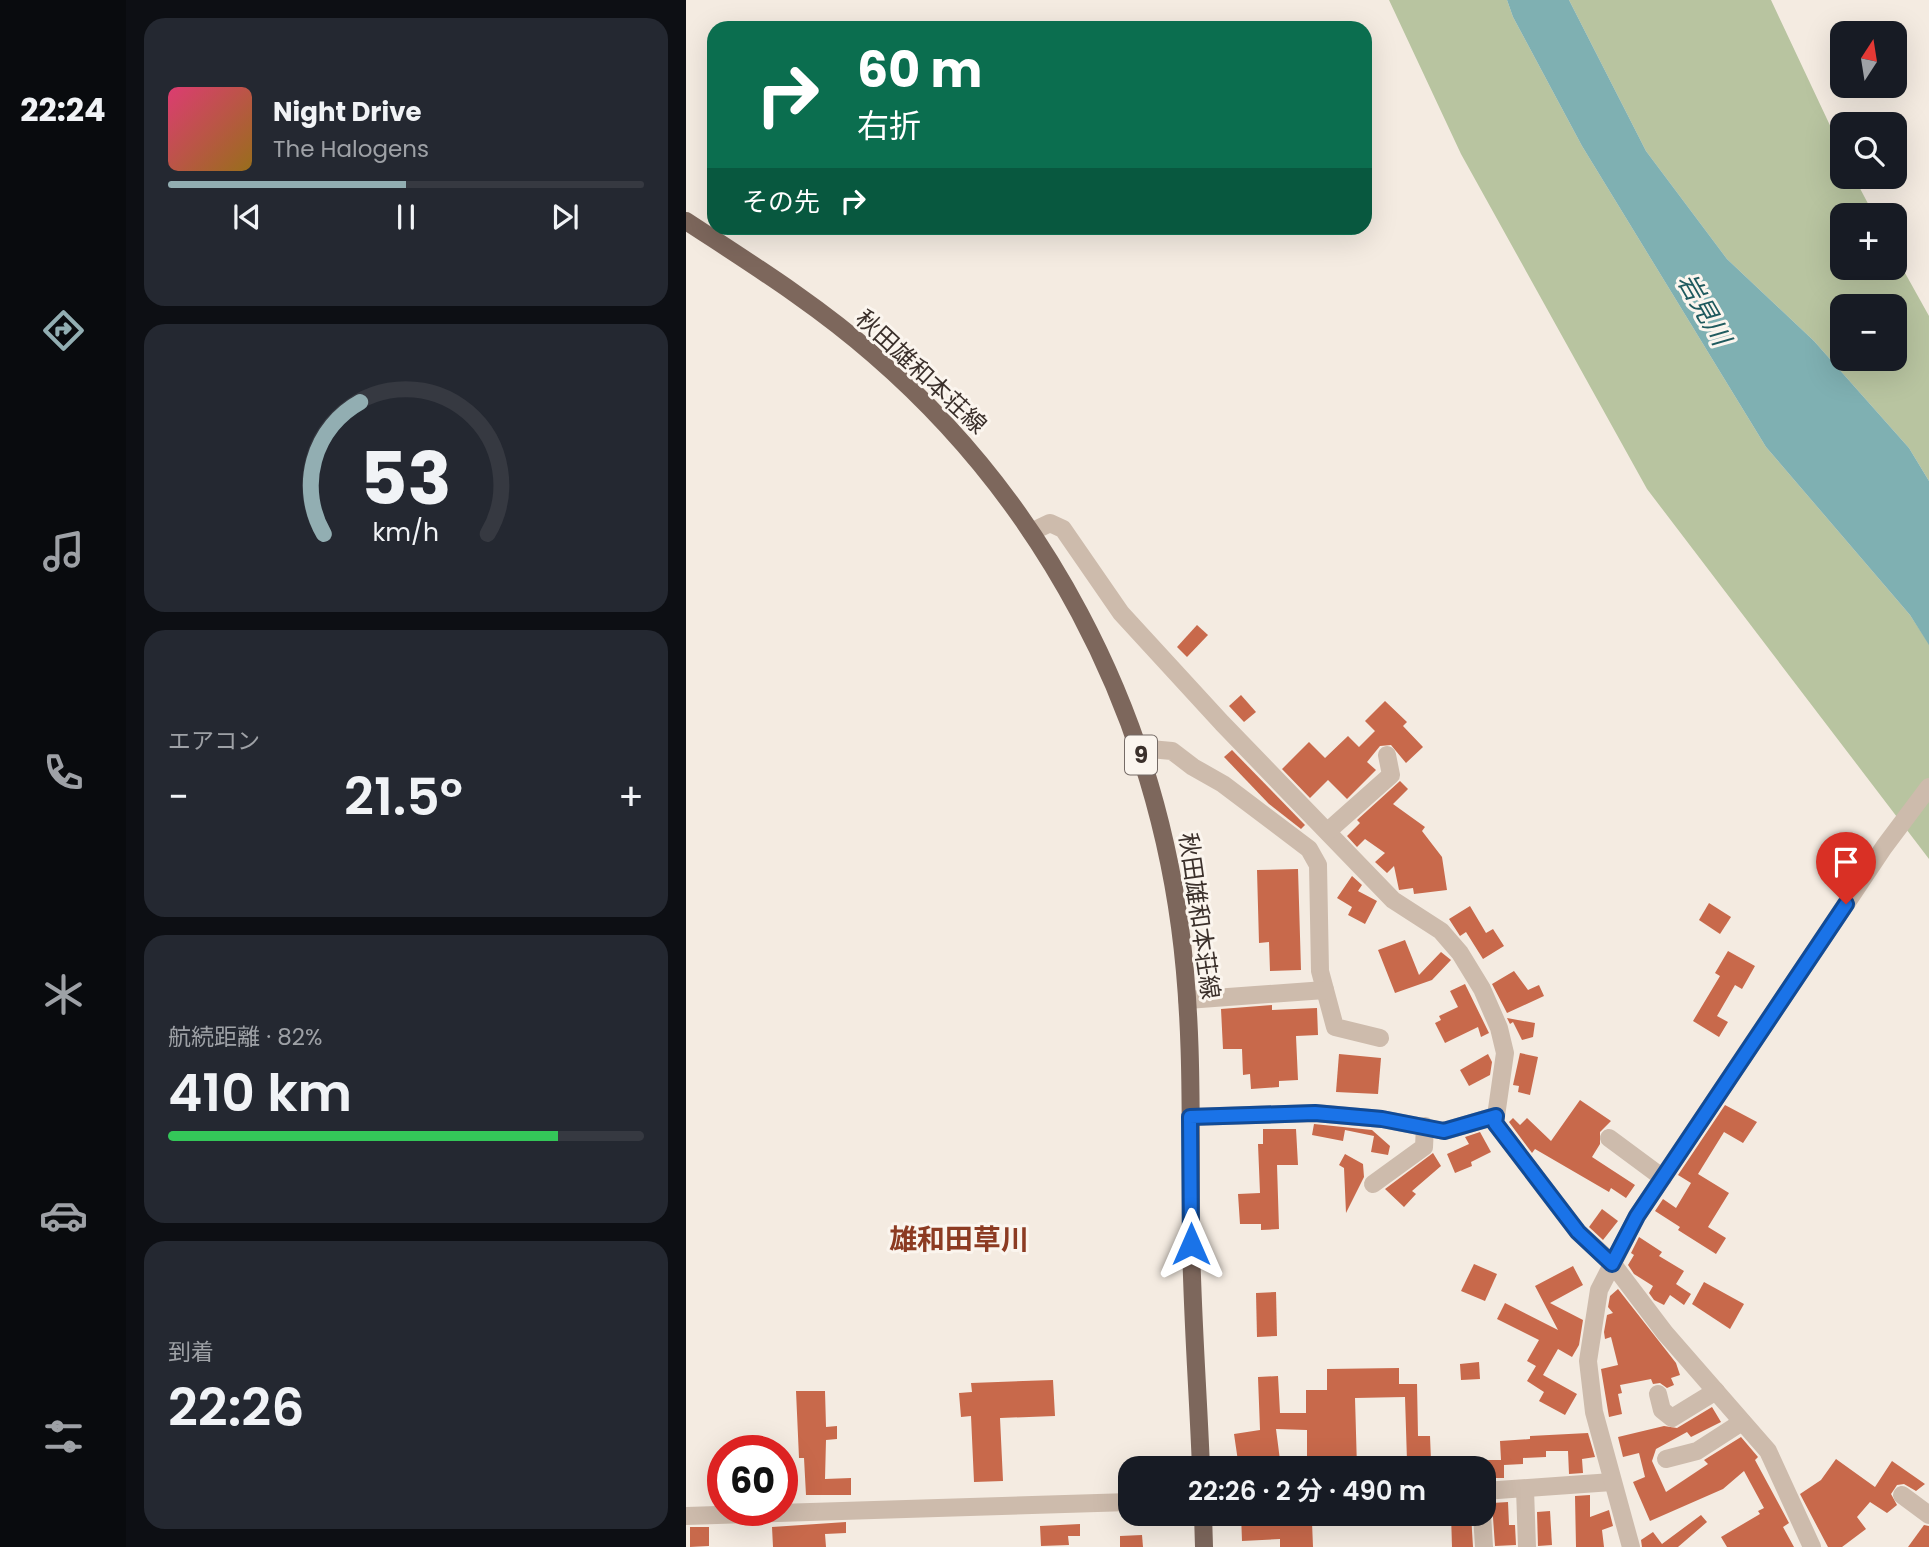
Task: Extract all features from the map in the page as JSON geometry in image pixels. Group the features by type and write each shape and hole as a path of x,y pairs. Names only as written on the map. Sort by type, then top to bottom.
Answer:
{"main road":[{"name":"秋田雄和本荘線","path":"686,221 707,235"},
{"name":"秋田雄和本荘線","path":"707,235 783,285 873,354 945,422 1002,490 1087,622 1139,748 1169,852 1187,1000 1191,1244 1200,1456"},
{"path":"1203,1526 1204,1547"}],"street":[{"path":"1031,533 1050,523 1063,529 1121,613 1393,900 1441,931 1460,953 1482,989 1499,1028 1504,1053 1495,1123 1578,1232 1612,1264 1665,1333 1768,1451 1812,1547"},
{"path":"1139,748 1172,751 1193,767 1223,783 1309,849 1318,865 1320,971 1335,1027 1380,1038"},
{"path":"1328,831 1391,775 1387,755"},
{"path":"1630,1547 1594,1412 1588,1361 1600,1290 1637,1216 1897,830 1929,787"},
{"path":"1187,1000 1325,990"},
{"path":"1190,1117 1315,1113 1425,1126 1444,1131 1496,1116"},
{"path":"1373,1184 1424,1147 1425,1126"},
{"path":"1609,1138 1663,1178"},
{"path":"1658,1394 1662,1410 1672,1418 1716,1391"},
{"path":"1667,1460 1697,1451 1742,1422"},
{"path":"1496,1490 1612,1482"},
{"path":"1525,1489 1527,1547"},
{"path":"1902,1495 1929,1515"},
{"path":"686,1516 1118,1502"},
{"path":"1483,1526 1484,1547"}],"green space":[{"path":"1389,0 1507,0 1513,17 1582,146 1766,447 1910,615 1929,644 1929,859 1647,489 1461,154"},
{"path":"1569,0 1771,0 1830,125 1830,189 1860,189 1868,203 1830,203 1830,280 1907,280 1907,277 1929,316 1929,481 1909,448 1841,371 1907,371 1907,294 1830,294 1830,359 1727,259 1646,151"}],"water":[{"name":"岩見川","path":"1507,0 1569,0 1646,151 1727,259 1814,341 1830,359 1830,371 1841,371 1909,448 1929,481 1929,645 1910,615 1766,447 1582,146 1513,17"}],"building":[{"path":"1197,625 1208,635 1187,657 1177,647"},
{"path":"1241,695 1256,712 1244,722 1229,706"},
{"path":"1385,701 1407,722 1403,726 1423,747 1406,763 1391,745 1380,746 1367,762 1376,770 1347,799 1328,780 1310,798 1282,769 1309,742 1325,758 1348,736 1359,747 1375,731 1365,721"},
{"path":"1232,750 1305,825 1301,829 1269,804 1224,757"},
{"path":"1400,781 1408,789 1393,804 1425,827 1422,831 1442,857 1447,890 1414,894 1413,888 1399,890 1394,866 1387,873 1375,862 1385,853 1365,839 1357,847 1347,836 1360,823 1357,820"},
{"path":"1298,869 1301,970 1270,971 1269,942 1259,943 1257,870"},
{"path":"1352,876 1362,885 1358,891 1377,901 1365,924 1348,915 1352,907 1337,898"},
{"path":"1709,903 1731,917 1720,934 1699,920"},
{"path":"1470,906 1486,933 1493,929 1504,946 1483,959 1466,932 1460,936 1449,919"},
{"path":"1405,940 1419,975 1441,952 1451,960 1432,980 1395,993 1378,950"},
{"path":"1728,951 1755,966 1742,989 1735,985 1717,1016 1728,1022 1719,1037 1693,1021 1720,976 1715,973"},
{"path":"1514,971 1528,990 1539,985 1544,996 1507,1013 1492,984"},
{"path":"1465,984 1489,1033 1481,1037 1478,1027 1445,1043 1435,1023 1441,1020 1439,1016 1458,1007 1450,991"},
{"path":"1272,1005 1272,1010 1317,1008 1318,1035 1296,1036 1298,1080 1279,1081 1279,1087 1251,1089 1250,1074 1243,1075 1242,1049 1223,1049 1221,1009"},
{"path":"1507,1018 1535,1023 1533,1037 1522,1040 1513,1022 1510,1024"},
{"path":"1520,1053 1538,1057 1530,1095 1518,1092 1519,1086 1513,1085"},
{"path":"1339,1054 1381,1058 1378,1094 1336,1092"},
{"path":"1488,1054 1492,1062 1490,1075 1469,1086 1460,1070"},
{"path":"1580,1100 1611,1121 1600,1132 1600,1144 1592,1157 1635,1185 1626,1198 1611,1188 1609,1192 1535,1149 1532,1153 1509,1122 1513,1118 1520,1125 1527,1118 1551,1141"},
{"path":"1725,1105 1757,1122 1743,1143 1724,1132 1698,1174 1729,1193 1708,1227 1726,1238 1716,1254 1678,1230 1680,1227 1655,1211 1663,1199 1676,1208 1691,1183 1678,1175"},
{"path":"1314,1124 1372,1130 1390,1146 1388,1155 1371,1152 1374,1136 1345,1130 1343,1141 1312,1135"},
{"path":"1263,1129 1296,1129 1298,1165 1277,1165 1279,1229 1261,1230 1261,1224 1240,1224 1238,1194 1260,1193 1258,1144 1263,1144"},
{"path":"1480,1132 1491,1152 1471,1162 1472,1166 1455,1173 1447,1154 1469,1144 1465,1137"},
{"path":"1433,1153 1441,1166 1412,1191 1416,1194 1404,1207 1385,1189"},
{"path":"1345,1154 1363,1164 1364,1177 1346,1213 1344,1168 1339,1165"},
{"path":"1602,1209 1618,1221 1603,1240 1589,1227"},
{"path":"1639,1237 1662,1252 1659,1256 1684,1271 1676,1284 1691,1294 1684,1305 1670,1295 1664,1305 1654,1300 1649,1293 1653,1286 1634,1274 1628,1265"},
{"path":"1474,1264 1497,1274 1485,1301 1461,1291"},
{"path":"1573,1266 1583,1285 1550,1303 1583,1320 1579,1345 1572,1357 1558,1349 1543,1375 1577,1394 1565,1415 1539,1401 1544,1392 1527,1381 1536,1366 1527,1361 1539,1340 1497,1319 1505,1303 1558,1330 1535,1286"},
{"path":"1704,1282 1744,1304 1730,1329 1692,1304"},
{"path":"1618,1289 1676,1363 1680,1375 1671,1378 1674,1385 1667,1388 1660,1383 1653,1384 1651,1379 1620,1385 1622,1393 1618,1394 1622,1414 1609,1417 1601,1369 1618,1365 1611,1337 1605,1339 1604,1332 1607,1315 1613,1313 1608,1307 1610,1296"},
{"path":"1276,1292 1277,1336 1257,1337 1256,1293"},
{"path":"1479,1362 1480,1379 1461,1380 1460,1364"},
{"path":"1399,1368 1399,1384 1417,1384 1418,1436 1430,1436 1431,1456 1407,1456 1405,1397 1355,1398 1357,1456 1307,1456 1307,1430 1276,1429 1279,1456 1237,1456 1234,1434 1260,1430 1258,1377 1278,1376 1280,1413 1306,1413 1306,1390 1327,1390 1327,1369"},
{"path":"1053,1380 1055,1416 1000,1418 1003,1481 974,1482 971,1416 961,1417 959,1393 972,1392 971,1383"},
{"path":"796,1391 825,1391 826,1427 837,1426 837,1439 826,1440 825,1479 851,1478 851,1495 806,1495 804,1458 799,1458"},
{"path":"1712,1407 1721,1422 1691,1437 1687,1432 1656,1449 1652,1461 1666,1492 1708,1464 1704,1460 1741,1437 1758,1457 1755,1460 1789,1523 1783,1527 1794,1547 1727,1547 1721,1537 1760,1514 1758,1511 1764,1508 1744,1471 1723,1489 1650,1521 1633,1482 1645,1477 1639,1453 1623,1457 1618,1437 1664,1426 1677,1428"},
{"path":"1588,1433 1595,1457 1582,1459 1583,1473 1569,1474 1568,1451 1546,1451 1546,1457 1523,1458 1523,1464 1504,1465 1504,1478 1496,1478 1496,1460 1501,1460 1500,1441 1530,1439 1530,1436"},
{"path":"1836,1459 1875,1487 1892,1461 1925,1484 1916,1491 1904,1484 1897,1485 1891,1494 1897,1505 1887,1513 1870,1502 1857,1517 1866,1529 1842,1547 1828,1547 1800,1494 1821,1480"},
{"path":"1590,1495 1590,1517 1609,1510 1613,1526 1602,1530 1604,1547 1576,1547 1575,1496"},
{"path":"1508,1502 1509,1525 1515,1525 1516,1545 1495,1546 1496,1503"},
{"path":"1550,1511 1552,1545 1538,1546 1537,1512"},
{"path":"1701,1515 1707,1522 1678,1547 1642,1547 1641,1540 1653,1532 1662,1544"},
{"path":"846,1522 846,1533 825,1534 826,1547 773,1547 772,1527"},
{"path":"1080,1524 1080,1536 1068,1536 1069,1545 1041,1546 1040,1526"},
{"path":"1924,1525 1929,1526 1929,1547 1908,1547"},
{"path":"1241,1526 1312,1526 1313,1547 1280,1547 1280,1539 1242,1541"},
{"path":"1451,1526 1472,1526 1473,1547 1452,1547"},
{"path":"690,1527 709,1527 709,1546 690,1547"},
{"path":"1142,1535 1143,1547 1120,1547 1120,1536"}],"district":[{"name":"雄和田草川","path":"959,1239"}],"route":[{"path":"1191,1244 1190,1117 1315,1113 1382,1119 1444,1131 1481,1118 1496,1116 1495,1123 1578,1232 1612,1264 1637,1216 1846,904"}]}
